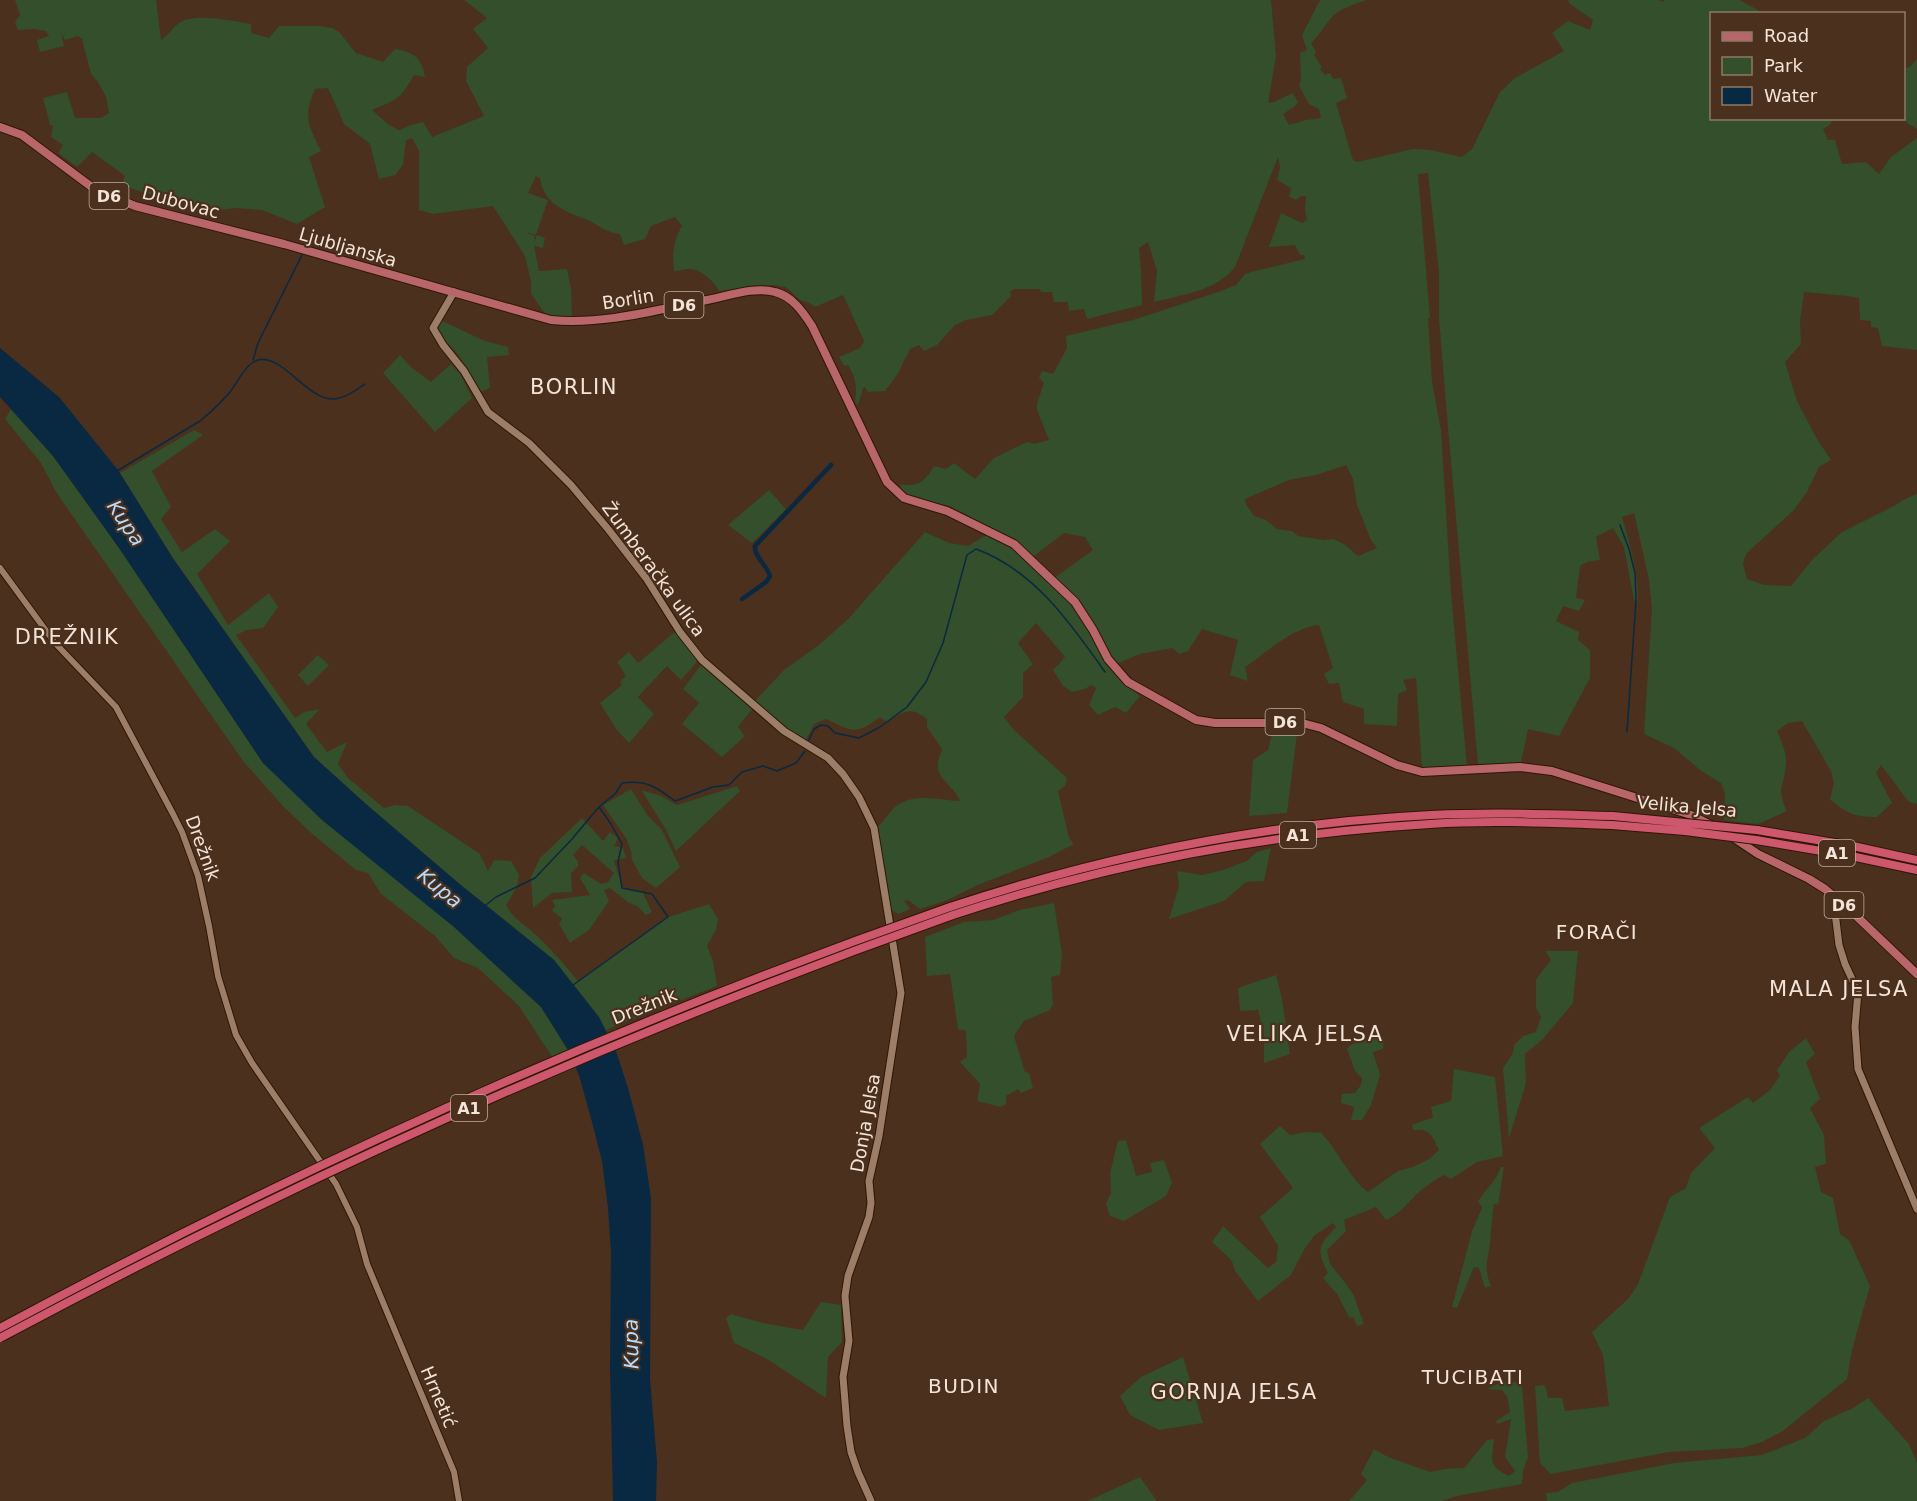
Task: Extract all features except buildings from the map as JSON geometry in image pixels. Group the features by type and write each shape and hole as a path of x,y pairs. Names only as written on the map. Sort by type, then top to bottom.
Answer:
{"highway":[{"name":"A1","path":"952,911 1023,884 1115,859 1261,831 1432,815 1522,813 1613,821"},
{"name":"Velika Jelsa","path":"1613,821 1757,830 1853,846 1917,860"},
{"name":"Velika Jelsa","path":"1613,821 1756,840 1917,870"},
{"name":"Drežnik","path":"0,1328 161,1244 273,1189 495,1087 728,990 952,911"},
{"name":"Drežnik","path":"0,1338 227,1221 384,1146 500,1094 710,1006 952,911"}],"main road":[{"name":"Dubovac","path":"0,127 22,135 86,184 111,197 147,210 234,232"},
{"name":"Ljubljanska","path":"234,232 454,292"},
{"name":"Borlin","path":"454,292 551,320 581,321 634,315 755,291 774,291 792,301 806,317 887,482 904,498 947,511 1014,544 1075,603 1094,630 1108,658 1128,682 1196,720 1215,723 1302,723 1321,728 1397,765 1422,772 1520,766 1552,771 1690,815 1725,832 1758,854 1809,879 1833,896"},
{"name":"Žumberačka ulica","path":"454,292 433,328 443,345 464,371 488,412 529,443 571,485 646,578 680,632 702,660 784,731 828,758"},
{"name":"Donja Jelsa","path":"828,758 847,779 859,797 874,828 901,993 879,1136 869,1181 871,1203 869,1217 848,1276 845,1296 849,1341 843,1377 846,1426 858,1472 871,1501"},
{"name":"D6","path":"1833,896 1917,974"},
{"path":"1833,896 1839,945 1858,992 1856,1027 1858,1069 1917,1209"}],"street":[{"name":"Drežnik","path":"0,568 55,642 116,706 138,746 182,832 194,864 218,976 236,1035 252,1063 336,1184 357,1227 368,1264 386,1306"},
{"name":"Hrnetić","path":"386,1306 454,1472 459,1501"}],"green space":[{"path":"15,0 156,0 161,40 179,23 194,18 214,18 251,24 251,33 269,38 279,26 333,28 356,53 383,62 395,49 416,57 422,65 425,77 414,75 398,98 372,110 389,125 399,130 423,122 432,137 484,116 466,81 467,67 488,48 473,29 487,18 464,0 1271,0 1276,56 1268,103 1293,93 1298,102 1283,114 1289,125 1321,118 1319,109 1309,104 1299,86 1300,53 1307,50 1302,35 1319,2 1321,0 1366,0 1334,15 1311,43 1316,52 1314,55 1322,67 1320,69 1325,75 1330,73 1333,79 1341,78 1347,98 1336,103 1353,160 1357,162 1413,149 1462,157 1472,149 1500,92 1515,78 1564,51 1552,33 1568,21 1590,30 1593,20 1570,4 1568,0 1659,0 1663,2 1664,0 1739,0 1762,12 1710,12 1710,120 1832,120 1831,124 1823,129 1828,140 1835,140 1842,164 1866,162 1879,174 1891,157 1917,138 1917,350 1882,346 1878,328 1871,327 1871,321 1860,320 1859,298 1804,292 1800,321 1801,344 1785,362 1797,401 1831,460 1819,467 1807,492 1794,510 1746,554 1743,564 1747,579 1764,585 1791,586 1812,560 1842,532 1917,494 1917,804 1909,802 1881,765 1876,773 1892,803 1877,817 1852,814 1841,808 1830,799 1834,783 1831,771 1802,721 1788,723 1777,731 1786,755 1781,792 1787,811 1758,824 1724,820 1725,794 1721,783 1700,770 1674,748 1644,734 1652,609 1649,580 1634,513 1622,517 1635,569 1638,601 1634,600 1624,547 1613,528 1596,537 1600,560 1587,562 1580,566 1576,598 1585,600 1579,611 1563,606 1556,621 1579,632 1578,640 1590,650 1590,678 1559,736 1528,729 1521,762 1478,765 1439,318 1439,273 1428,173 1418,174 1430,318 1428,319 1432,382 1441,430 1451,593 1467,767 1422,769 1416,678 1403,680 1407,690 1398,694 1397,726 1364,724 1364,709 1343,702 1339,683 1329,684 1324,674 1333,668 1319,625 1289,636 1245,667 1248,681 1230,675 1238,640 1202,629 1188,651 1179,654 1173,648 1140,654 1109,667 1140,696 1126,713 1115,707 1098,715 1089,705 1096,688 1091,685 1072,692 1063,686 1053,670 1065,657 1036,623 1018,643 1033,664 1023,673 1023,697 1004,717 1014,730 1067,778 1065,786 1058,791 1069,838 1074,844 945,901 920,909 908,900 904,901 910,909 899,914 889,909 875,828 899,804 906,801 929,798 960,801 939,773 938,763 942,749 927,727 927,719 911,711 887,722 880,717 865,727 854,730 826,719 814,724 806,740 784,727 755,701 784,670 819,645 848,619 925,532 949,543 968,546 988,534 1022,554 1050,581 1093,550 1085,537 1064,533 1034,556 995,530 950,506 911,497 900,492 901,484 917,484 925,479 934,466 946,469 954,463 975,479 994,458 1027,442 1034,444 1049,440 1037,410 1044,383 1039,378 1042,371 1053,374 1067,348 1066,336 1133,320 1236,285 1245,274 1305,259 1295,245 1269,247 1281,213 1302,223 1307,220 1306,196 1301,196 1296,200 1289,197 1291,188 1277,180 1280,167 1278,157 1235,267 1219,282 1198,291 1154,302 1157,271 1148,242 1139,248 1142,305 1087,319 1084,309 1069,311 1068,302 1054,302 1052,292 1041,292 1040,289 1015,289 1010,291 1011,296 992,315 966,320 955,325 937,345 924,351 919,345 910,349 897,375 885,391 868,392 865,387 863,388 858,405 855,402 856,387 853,374 848,365 844,366 839,357 860,348 864,341 843,295 815,307 800,300 786,287 772,285 719,291 711,280 698,271 689,269 674,271 674,248 682,226 675,217 651,226 645,239 624,245 620,234 606,230 556,205 545,194 540,178 536,176 528,193 548,200 536,235 526,232 535,236 534,243 537,235 545,238 543,248 534,246 539,271 567,269 571,289 572,316 562,318 546,315 531,294 531,282 525,256 493,206 433,214 419,210 419,151 412,138 406,140 403,165 395,175 379,179 370,144 344,124 328,88 315,89 308,114 310,127 321,151 309,157 325,207 297,224 262,210 235,208 212,211 122,185 125,176 92,152 77,167 58,153 63,145 51,137 53,125 50,125 43,98 67,92 75,118 101,118 109,113 106,97 91,74 82,39 78,36 65,40 61,32 64,46 40,52 37,40 49,36 46,31 18,30 15,22 20,15","holes":["1346,465 1353,479 1357,505 1371,540 1377,548 1358,556 1344,544 1333,539 1298,536 1292,531 1277,529 1266,520 1254,516 1245,499 1289,480 1316,475"]},
{"path":"1917,59 1917,129 1905,120 1905,68 1910,67"},
{"path":"440,320 485,341 508,347 509,355 487,357 490,388 480,392 456,352 439,334 437,326"},
{"path":"400,355 411,367 431,382 451,364 461,375 472,398 435,432 383,373"},
{"path":"11,409 53,456 119,548 263,763 454,927 541,1007 568,1050 552,1057 519,1006 478,968 454,958 435,936 381,894 368,873 356,870 310,832 243,761 56,492 41,463 5,419"},
{"path":"194,430 203,435 152,471 171,507 161,519 182,552 215,529 230,541 197,574 228,625 269,593 278,607 263,628 247,630 236,635 295,718 304,712 320,709 306,724 327,752 347,742 338,764 348,778 384,808 395,805 408,806 480,854 488,871 494,860 511,861 519,874 517,887 506,905 578,981 668,917 709,904 718,919 716,930 707,946 713,961 717,986 606,1030 608,1036 554,960 462,886 314,757 171,555 120,473"},
{"path":"769,490 786,509 752,543 728,525"},
{"path":"676,631 697,658 696,663 681,680 667,666 638,697 654,714 629,743 616,729 600,703 622,685 620,681 626,676 617,662 629,652 638,663"},
{"path":"318,655 329,665 308,686 298,675"},
{"path":"701,665 753,708 738,727 745,736 722,757 682,724 699,703 683,689"},
{"path":"1273,730 1297,734 1287,813 1249,816 1253,760 1268,750"},
{"path":"737,786 740,791 676,851 665,828 641,790 661,796 677,805"},
{"path":"631,789 648,816 662,830 680,867 656,888 642,878 632,860 626,838 603,805"},
{"path":"582,818 603,841 610,832 618,838 614,846 623,848 626,858 614,860 622,888 642,891 652,912 646,915 637,906 629,903 610,888 604,890 609,901 589,930 570,943 559,924 562,919 552,910 555,906 552,900 590,895 580,878 584,873 601,884 608,882 614,873 582,845 573,855 578,861 578,866 571,873 572,892 552,893 533,908 531,877 540,858"},
{"path":"1271,848 1264,881 1246,882 1224,901 1169,919 1179,886 1177,871 1202,875 1223,870 1247,861 1257,852"},
{"path":"1054,903 1062,954 1060,975 1051,977 1053,1004 1050,1010 1024,1021 1014,1036 1025,1072 1029,1073 1033,1088 1021,1093 1018,1089 1006,1096 1006,1104 1001,1107 977,1101 980,1084 960,1062 967,1057 966,1031 958,1029 950,974 927,976 925,937 964,922 993,920 1020,910"},
{"path":"1545,951 1578,951 1573,1003 1543,1039 1525,1054 1526,1083 1509,1138 1503,1068 1513,1053 1514,1045 1523,1036 1536,1032 1541,1017 1536,1008 1536,979 1551,960"},
{"path":"1276,975 1290,1054 1264,1063 1264,1034 1258,1010 1240,1011 1238,988"},
{"path":"1384,1037 1383,1049 1373,1052 1380,1075 1371,1105 1362,1120 1351,1120 1354,1107 1341,1103 1342,1094 1355,1093 1361,1085 1362,1078 1355,1071 1347,1049 1359,1041"},
{"path":"1806,1038 1815,1054 1806,1062 1820,1099 1810,1108 1824,1135 1826,1164 1815,1167 1821,1192 1833,1198 1840,1234 1849,1240 1870,1286 1852,1350 1847,1379 1783,1431 1762,1442 1742,1448 1669,1452 1551,1474 1540,1463 1535,1386 1545,1385 1548,1398 1562,1398 1565,1411 1609,1406 1603,1355 1592,1332 1629,1298 1638,1284 1670,1197 1686,1188 1691,1173 1715,1148 1699,1128 1748,1097 1753,1103 1770,1090 1780,1076 1777,1070 1789,1052"},
{"path":"1454,1069 1495,1077 1503,1156 1477,1162 1451,1179 1444,1175 1426,1186 1386,1220 1376,1207 1344,1220 1346,1231 1327,1250 1330,1264 1354,1296 1364,1324 1357,1326 1354,1318 1349,1317 1337,1294 1323,1278 1328,1273 1321,1248 1325,1239 1336,1227 1333,1223 1315,1235 1305,1248 1291,1275 1258,1301 1235,1271 1232,1261 1212,1242 1223,1226 1268,1268 1276,1262 1278,1246 1260,1217 1293,1188 1260,1144 1280,1126 1290,1135 1306,1132 1321,1133 1355,1179 1368,1192 1398,1171 1429,1159 1439,1150 1430,1134 1424,1130 1413,1130 1412,1125 1433,1117 1431,1107 1451,1101"},
{"path":"1126,1140 1136,1176 1152,1172 1150,1163 1164,1160 1172,1183 1166,1196 1124,1221 1110,1216 1106,1204 1111,1193 1110,1173 1118,1141"},
{"path":"1501,1167 1504,1167 1498,1205 1494,1204 1487,1264 1491,1286 1485,1288 1479,1268 1474,1267 1457,1308 1452,1307 1472,1231 1482,1208 1478,1201"},
{"path":"821,1302 841,1305 842,1342 828,1357 826,1398 767,1359 734,1343 726,1318 731,1314 763,1323 803,1330"},
{"path":"1183,1357 1203,1423 1159,1430 1130,1415 1120,1396 1141,1377"},
{"path":"1502,1382 1522,1385 1528,1457 1523,1471 1522,1484 1442,1501 1349,1501 1367,1480 1361,1474 1374,1449 1388,1457 1430,1472 1464,1468 1487,1440 1494,1439 1492,1462 1497,1469 1509,1476 1515,1471 1505,1457 1511,1419 1497,1424 1496,1421 1510,1412 1507,1396 1502,1390 1487,1389"},
{"path":"1868,1398 1909,1444 1917,1463 1917,1501 1547,1501 1546,1493 1558,1492 1572,1483 1674,1463 1762,1455 1805,1438 1824,1421 1853,1408"},
{"path":"1140,1477 1157,1501 1088,1501 1094,1498"}],"water":[{"name":"Kupa","path":"0,348 59,397 118,470 174,560 314,757 462,886 554,960 599,1017 616,1051 628,1088 643,1145 651,1198 650,1379 657,1462 656,1501 613,1501 610,1368 611,1253 608,1208 602,1161 579,1075 568,1050 541,1007 454,927 322,820 263,763 119,548 53,456 0,397"}],"waterway":[{"path":"253,360 258,343 302,255"},
{"path":"117,471 200,421 227,396 243,372 252,363 262,359 281,366 322,397 341,398 365,384"},
{"path":"742,599 766,582 770,576 756,554 755,546 831,465"},
{"path":"1620,525 1635,573 1636,600 1627,732"},
{"path":"808,742 814,729 821,725 828,726 835,733 859,738 880,727 907,707 926,682 943,643 967,555 976,549 1016,570 1050,600 1105,672"},
{"path":"573,985 668,917 652,894 622,888 618,862 622,844 599,807 615,794 622,783 638,782 650,785 675,801 713,787 729,785 742,772 763,766 777,771 796,763 805,751"},
{"path":"486,905 496,897 535,878 598,808"}],"district":[{"name":"BORLIN","path":"574,387"},
{"name":"DREŽNIK","path":"67,637"},
{"name":"FORAČI","path":"1597,932"},
{"name":"MALA JELSA","path":"1839,989"},
{"name":"VELIKA JELSA","path":"1305,1034"},
{"name":"TUCIBATI","path":"1473,1377"},
{"name":"BUDIN","path":"964,1386"},
{"name":"GORNJA JELSA","path":"1234,1392"}]}
